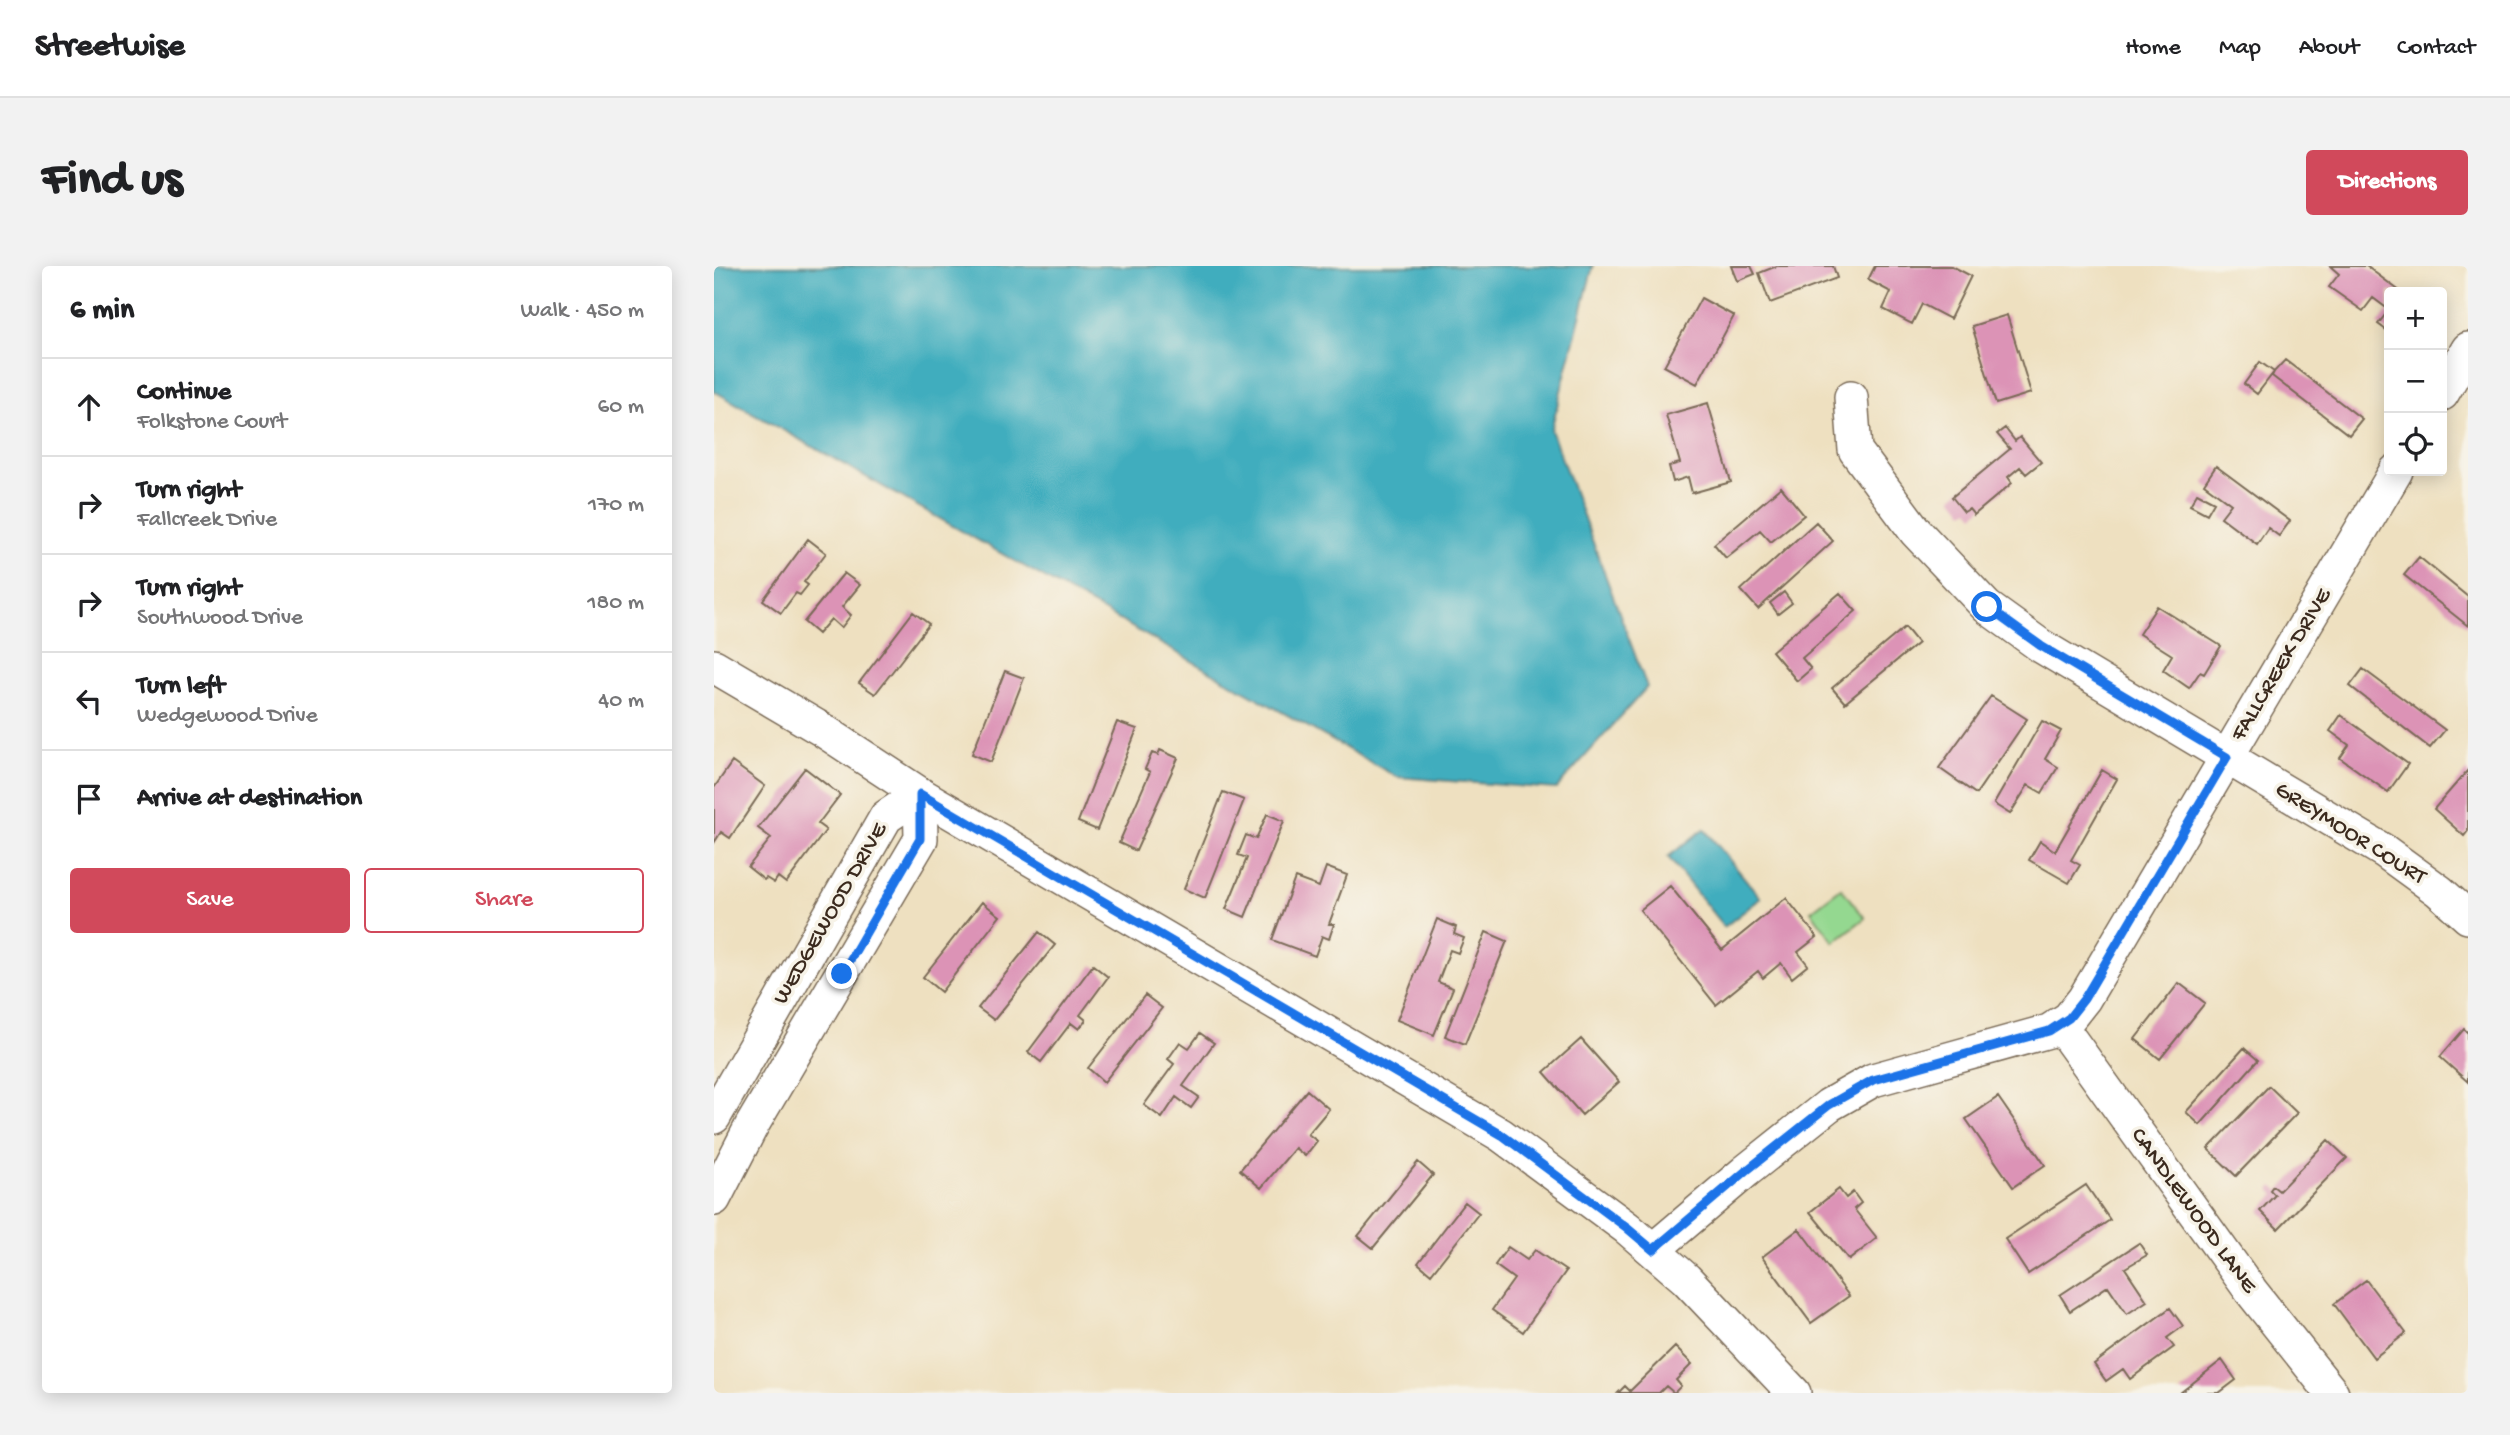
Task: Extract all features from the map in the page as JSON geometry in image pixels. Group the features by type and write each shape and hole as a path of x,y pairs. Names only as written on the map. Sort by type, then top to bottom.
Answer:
{"street":[{"path":"2447,385 2468,349"},
{"name":"GREYMOOR COURT","path":"1851,397 1855,450 1916,532 1987,607 2041,646 2384,851 2439,891 2468,917"},
{"name":"FALLCREEK DRIVE","path":"1653,1250 1829,1105 1873,1080 1922,1064 2049,1031 2069,1018 2084,999 2393,476"},
{"path":"714,666 821,729 920,794 1502,1135 1617,1220 1686,1279 1794,1393"},
{"name":"WEDGEWOOD DRIVE","path":"714,1117 886,817 920,794"},
{"name":"WEDGEWOOD DRIVE","path":"714,1199 751,1127 920,839 920,794"},
{"name":"CANDLEWOOD LANE","path":"2059,1024 2250,1291 2332,1393"}],"green space":[{"path":"1841,888 1865,918 1834,942 1811,911"}],"water":[{"path":"714,266 1593,266 1551,430 1647,687 1556,789 1397,777 714,391"},
{"path":"1704,829 1761,898 1724,927 1668,857"}],"building":[{"path":"1731,266 1751,266 1755,274 1737,281"},
{"path":"1777,266 1833,266 1837,278 1770,303 1759,273"},
{"path":"1875,266 1952,266 1971,276 1950,319 1922,304 1912,324 1883,309 1891,292 1868,280"},
{"path":"2330,266 2366,266 2394,287 2384,287 2384,306 2373,298 2363,311 2329,287 2339,274"},
{"path":"1701,298 1734,316 1697,384 1664,366"},
{"path":"2007,315 2031,393 1996,404 1972,326"},
{"path":"2384,316 2384,328 2378,324"},
{"path":"2285,360 2362,419 2349,435 2272,376"},
{"path":"2260,362 2274,372 2257,394 2244,384"},
{"path":"1708,403 1731,482 1692,493 1688,477 1673,482 1669,466 1680,463 1666,415"},
{"path":"2005,428 2015,441 2020,437 2041,462 2026,474 2020,467 2008,477 2012,483 1974,515 1969,509 1964,512 1952,497 2010,449 1997,434"},
{"path":"2216,466 2290,521 2279,536 2268,528 2257,544 2221,517 2231,504 2204,484"},
{"path":"1781,487 1804,515 1771,542 1760,530 1726,558 1714,544"},
{"path":"2197,493 2214,502 2207,514 2190,505"},
{"path":"1816,522 1833,541 1758,609 1741,590"},
{"path":"808,539 826,553 804,582 808,585 800,595 796,593 781,613 763,600"},
{"path":"2419,557 2468,597 2468,626 2404,575"},
{"path":"844,573 860,585 842,607 851,615 841,628 831,619 818,634 804,622"},
{"path":"1784,592 1792,603 1778,614 1770,603"},
{"path":"1840,593 1856,611 1802,658 1811,669 1797,681 1772,651"},
{"path":"2157,606 2221,646 2204,674 2200,672 2189,688 2163,670 2172,655 2139,634"},
{"path":"913,612 929,624 875,694 859,683"},
{"path":"1905,627 1918,643 1845,703 1832,688"},
{"path":"2363,669 2445,730 2430,748 2350,686"},
{"path":"1005,671 1024,678 991,762 972,754"},
{"path":"1991,696 2027,719 1976,794 1939,768"},
{"path":"2341,715 2408,764 2388,792 2340,758 2349,745 2330,731"},
{"path":"2042,721 2061,731 2045,759 2058,767 2042,793 2028,785 2010,814 1994,804"},
{"path":"1117,722 1137,729 1097,830 1078,822"},
{"path":"1160,750 1178,758 1136,851 1119,843 1150,772 1145,769 1152,753 1158,755"},
{"path":"732,762 765,786 730,838 721,832 714,843 714,788"},
{"path":"805,768 840,795 818,824 826,830 786,883 778,877 774,883 766,878 764,880 748,867 771,838 758,828"},
{"path":"2102,770 2117,779 2071,860 2080,865 2069,883 2029,860 2040,841 2055,851"},
{"path":"2468,770 2468,831 2464,836 2434,809"},
{"path":"1223,792 1244,800 1205,898 1184,889"},
{"path":"1267,814 1284,821 1245,917 1226,909 1247,858 1238,855 1246,835 1256,839"},
{"path":"1326,867 1347,875 1329,924 1334,924 1329,939 1322,936 1315,956 1272,940 1295,878 1319,887"},
{"path":"1670,886 1722,950 1786,898 1817,937 1798,952 1808,965 1792,978 1781,963 1763,978 1758,971 1716,1005 1640,910"},
{"path":"982,902 1000,916 941,992 923,977"},
{"path":"1437,919 1456,927 1454,934 1464,938 1458,953 1450,950 1438,982 1453,988 1434,1035 1397,1020"},
{"path":"1039,932 1055,945 994,1020 978,1008"},
{"path":"1486,932 1507,941 1465,1044 1445,1036"},
{"path":"1093,965 1108,977 1080,1015 1086,1020 1079,1029 1071,1023 1041,1062 1028,1052"},
{"path":"2179,983 2205,1003 2160,1059 2135,1039"},
{"path":"1145,995 1162,1008 1104,1082 1088,1068"},
{"path":"2464,1029 2468,1033 2468,1082 2440,1057"},
{"path":"1200,1033 1214,1043 1183,1086 1199,1097 1191,1108 1176,1097 1162,1118 1144,1105 1174,1064 1168,1059 1180,1042 1189,1048"},
{"path":"1581,1039 1619,1082 1582,1115 1544,1072"},
{"path":"2244,1048 2258,1060 2200,1125 2186,1112"},
{"path":"2269,1086 2297,1113 2236,1176 2208,1149"},
{"path":"1307,1090 1329,1109 1308,1134 1317,1141 1305,1156 1295,1148 1261,1188 1240,1170"},
{"path":"1998,1097 2045,1165 2013,1187 1966,1119"},
{"path":"2328,1140 2347,1158 2278,1229 2260,1211 2275,1195 2270,1190 2273,1186 2279,1191"},
{"path":"1418,1162 1433,1175 1373,1248 1358,1236"},
{"path":"2086,1185 2110,1220 2028,1274 2005,1239"},
{"path":"1839,1189 1846,1198 1853,1192 1861,1203 1854,1209 1877,1238 1849,1260 1810,1212"},
{"path":"1465,1202 1479,1213 1431,1274 1418,1263"},
{"path":"1799,1229 1849,1296 1811,1323 1762,1257"},
{"path":"2139,1243 2147,1255 2125,1268 2147,1301 2127,1314 2108,1286 2070,1311 2060,1295"},
{"path":"1508,1247 1527,1260 1535,1250 1566,1271 1523,1332 1492,1310 1514,1279 1495,1265"},
{"path":"2366,1280 2406,1333 2374,1358 2334,1304"},
{"path":"2170,1308 2183,1326 2167,1338 2174,1347 2130,1379 2123,1369 2106,1381 2094,1364"},
{"path":"1675,1347 1692,1364 1676,1380 1681,1386 1674,1393 1666,1386 1659,1393 1618,1393 1625,1386 1630,1391"},
{"path":"2222,1360 2236,1380 2219,1393 2180,1393"}],"route":[{"path":"842,974 920,839 920,794 1502,1135 1653,1250 1829,1105 1873,1080 1922,1064 2049,1031 2069,1018 2084,999 2227,757 2041,646 1987,607"}]}
